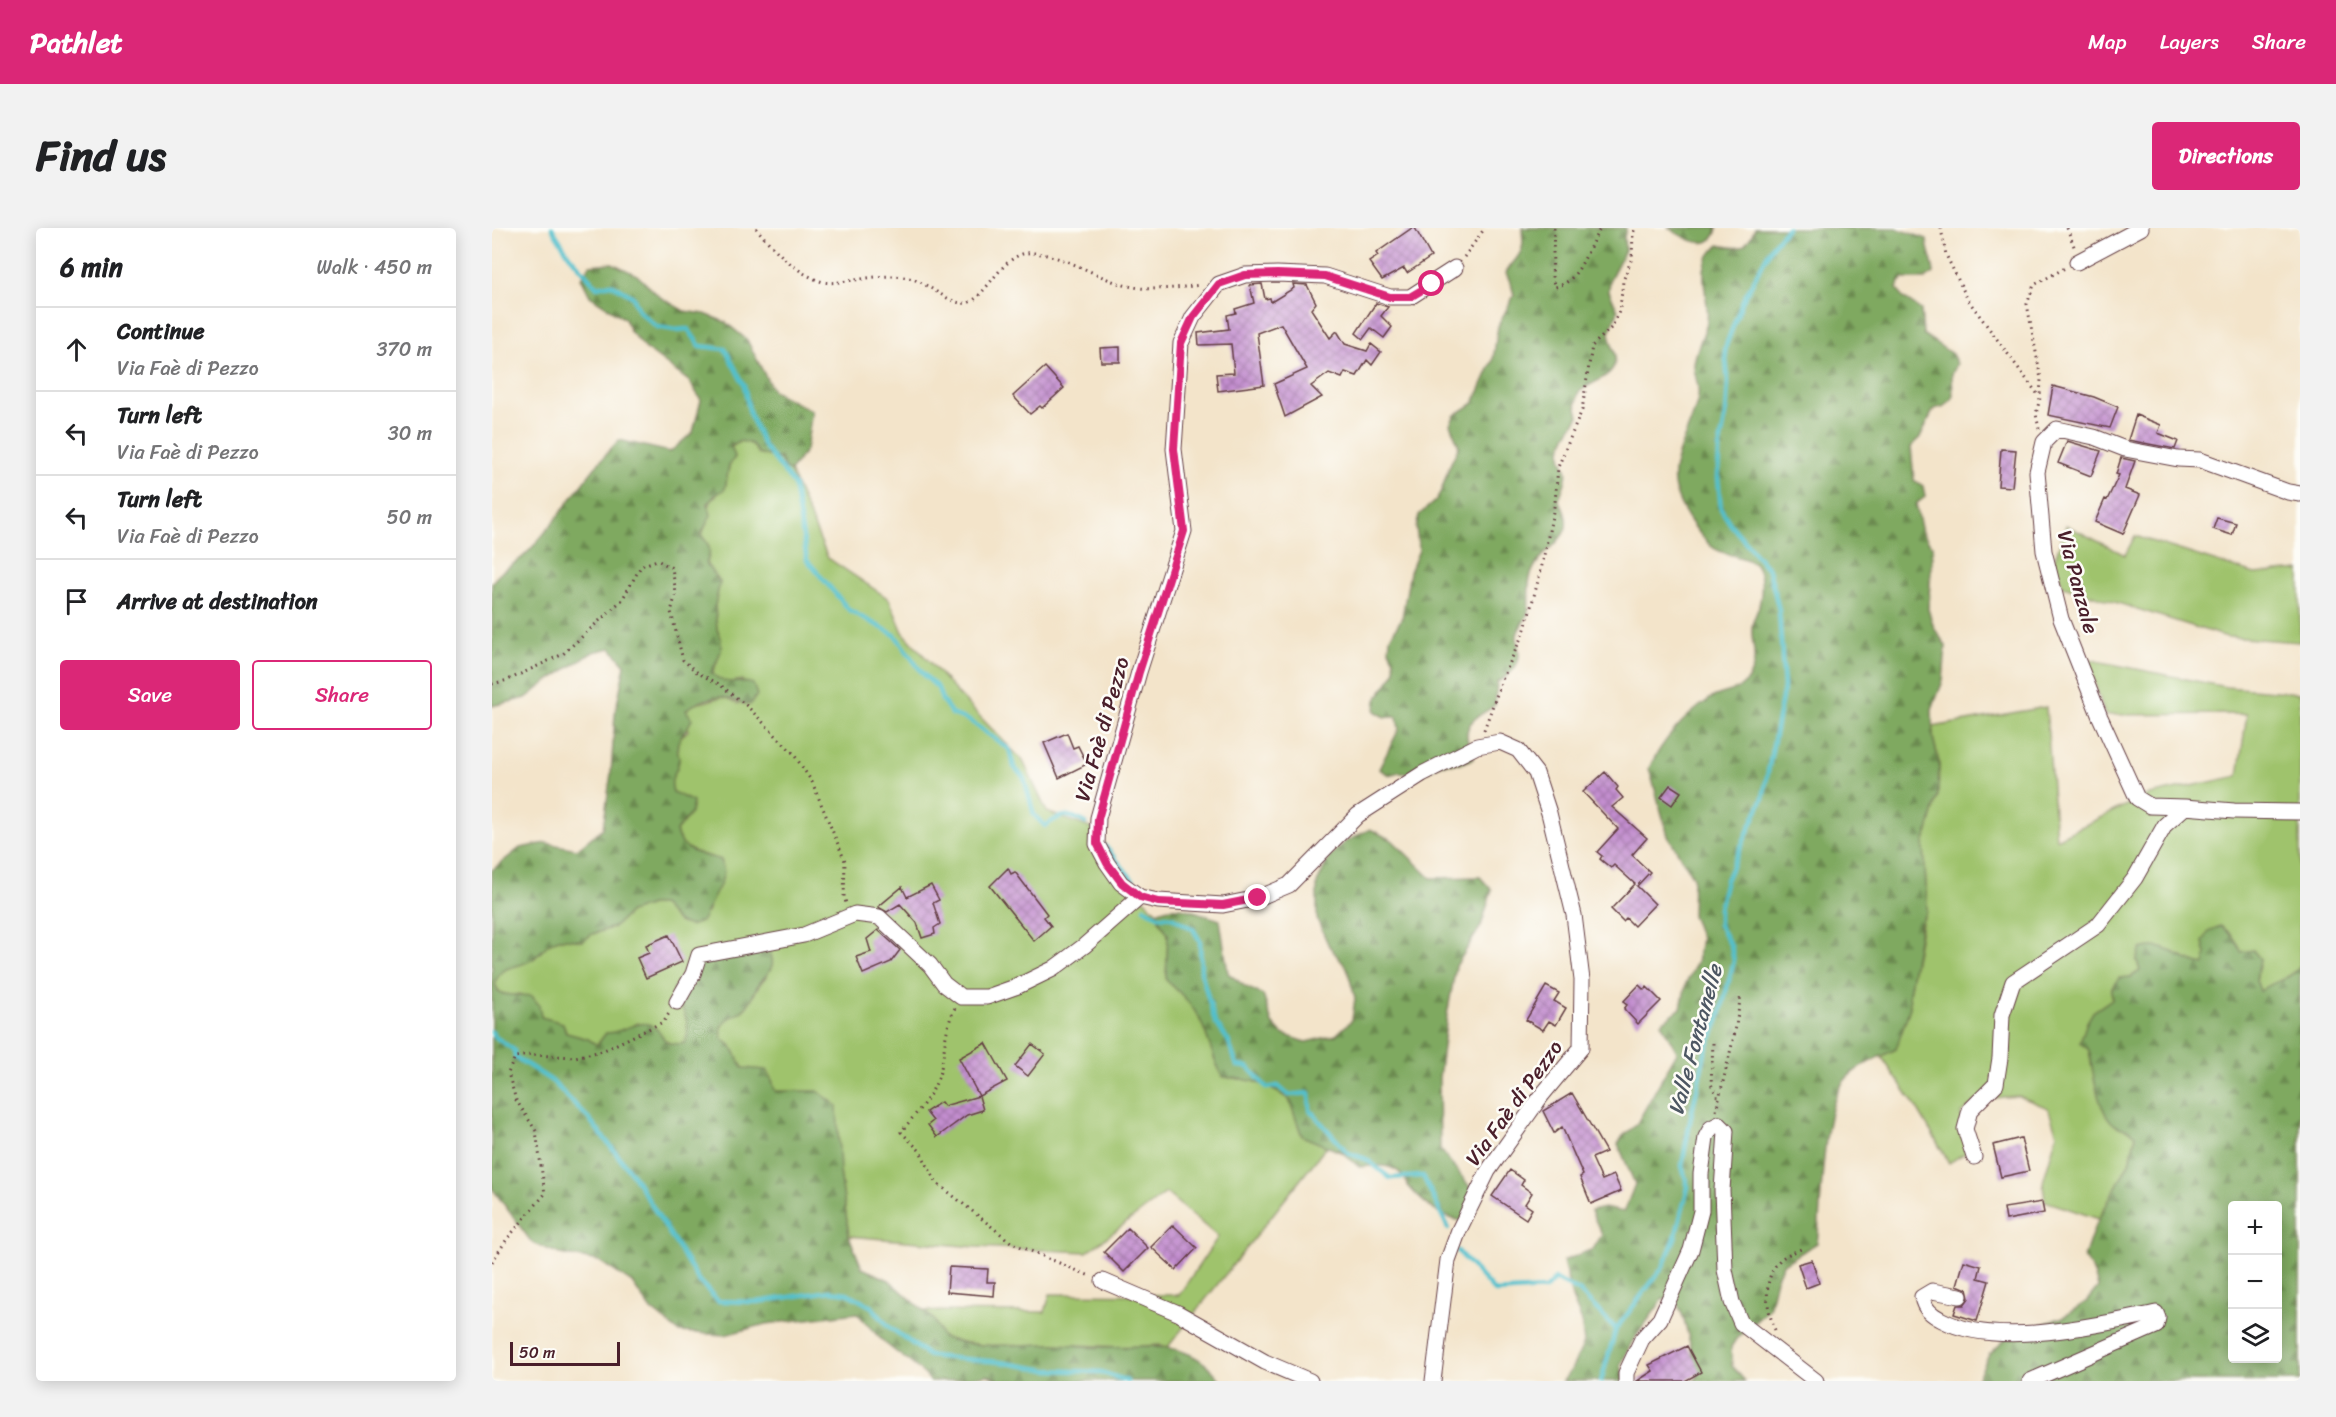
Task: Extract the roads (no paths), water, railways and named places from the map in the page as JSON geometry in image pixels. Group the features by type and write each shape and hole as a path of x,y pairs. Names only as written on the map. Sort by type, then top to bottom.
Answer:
{"street":[{"path":"2077,262 2141,228"},
{"name":"Via Faè di Pezzo","path":"1432,1381 1448,1260 1459,1230 1488,1170 1542,1095 1581,1047 1582,980 1574,915 1549,813 1536,773 1518,750 1500,742 1477,746 1422,774 1358,814 1289,885 1258,898 1223,905 1158,902 1140,897 1122,883 1107,863 1097,843 1098,819 1139,672 1184,531 1174,449 1181,343 1193,317 1219,284 1245,275 1325,276 1390,297 1410,297 1455,268"},
{"name":"Via Panzale","path":"2300,494 2288,492 2200,460 2178,459 2125,449 2094,437 2057,429 2044,442 2037,472 2044,551 2061,619 2100,717 2138,798 2150,807 2300,812"},
{"path":"1974,1158 1965,1129 1970,1110 1996,1084 2000,1058 2001,1015 2013,982 2098,925 2135,878 2165,825 2186,807"},
{"path":"677,1002 693,974 699,955 804,935 855,914 879,917 930,965 944,984 961,997 987,997 1018,986 1053,969 1084,946 1140,897"},
{"path":"1626,1381 1626,1373 1642,1340 1660,1318 1691,1250 1701,1212 1701,1174 1706,1137 1711,1128 1719,1124 1726,1131 1722,1190 1725,1270 1732,1302 1741,1323 1816,1381"},
{"path":"1103,1281 1178,1313 1265,1362 1310,1381"},
{"path":"1960,1296 1932,1291 1922,1297 1923,1305 1933,1316 1951,1325 1990,1334 2051,1331 2156,1313 2158,1318 2156,1326 2030,1381"}],"waterway":[{"path":"552,228 569,255 597,287 611,284 633,297 639,311 657,327 675,330 688,329 700,346 725,349 744,385 750,415 764,446 794,485 807,560 849,610 895,635 923,674 938,688 942,700 952,714 970,721 1009,749 1014,767 1024,778 1034,815 1045,826 1065,816 1074,817 1086,823"},
{"name":"Valle Fontanelle","path":"1601,1381 1616,1329 1663,1267 1675,1238 1688,1187 1682,1166 1691,1116 1705,1053 1719,1019 1734,961 1731,946 1719,925 1719,909 1726,880 1763,798 1784,687 1779,610 1769,570 1731,525 1721,509 1718,478 1719,449 1726,415 1728,382 1725,348 1742,302 1772,246 1787,228"},
{"path":"1105,846 1133,880"},
{"path":"1144,908 1158,916 1172,917 1193,929 1200,941 1201,972 1215,1022 1228,1040 1237,1066 1248,1067 1267,1088 1278,1086 1288,1095 1309,1093 1310,1110 1348,1153 1366,1159 1390,1178 1423,1176 1448,1228"},
{"path":"492,1032 494,1036 514,1050 515,1057 552,1081 590,1120 633,1175 699,1281 718,1301 757,1302 830,1291 847,1293 872,1307 888,1326 929,1356 1000,1362 1047,1370 1101,1372 1127,1381"},
{"path":"1458,1251 1495,1292 1545,1289 1555,1279 1579,1291 1616,1329"}]}
